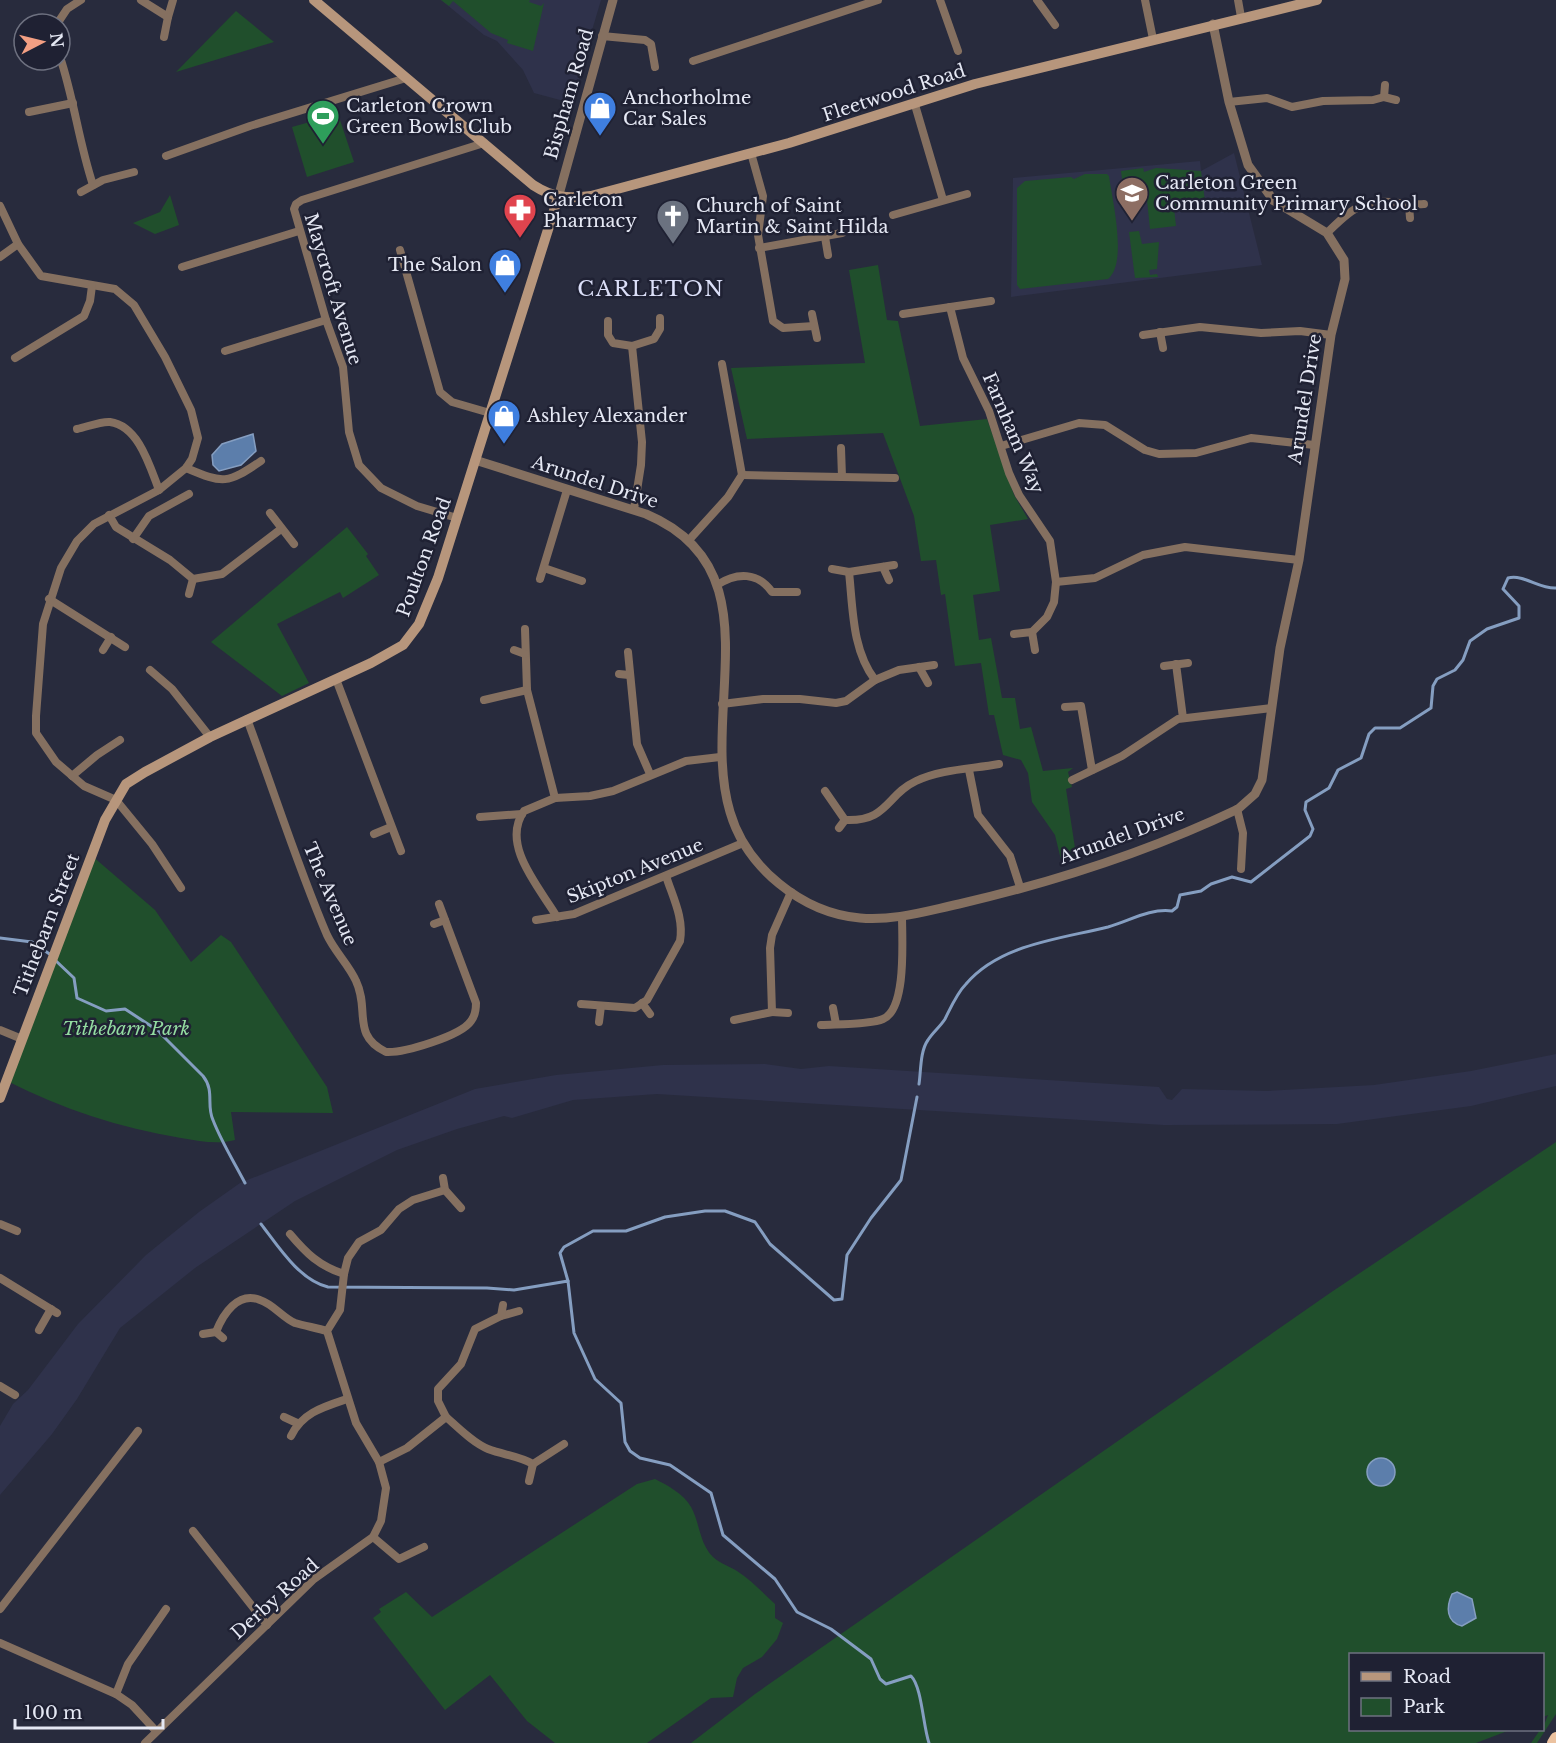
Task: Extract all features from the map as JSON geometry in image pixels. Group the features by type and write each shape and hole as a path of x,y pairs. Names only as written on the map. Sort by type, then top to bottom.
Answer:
{"highway":[{"path":"1553,1743 1556,1738"}],"main road":[{"path":"314,0 533,185 558,198"},
{"name":"Fleetwood Road","path":"558,198 591,196 751,153 915,105 975,84 1317,0"},
{"name":"Poulton Road","path":"116,800 131,780 210,737 387,654 413,634 438,578 558,198"},
{"name":"Tithebarn Street","path":"0,1098 105,820 116,800"}],"street":[{"path":"65,12 81,0"},
{"path":"141,0 168,17"},
{"path":"164,37 172,0"},
{"name":"Bispham Road","path":"558,198 613,0"},
{"path":"693,61 878,0"},
{"path":"940,0 958,51"},
{"path":"1037,0 1055,25"},
{"path":"1145,0 1153,39"},
{"path":"1238,0 1241,17"},
{"name":"Arundel Drive","path":"475,460 634,509 661,520 689,540 709,568 717,585 726,616 720,757 730,813 743,843 773,879 791,892 840,915 859,918 902,916 1020,887 1147,848 1237,809 1255,794 1260,784 1280,648 1299,560 1331,335 1345,279 1344,260 1328,233 1280,205 1258,182 1243,153 1229,102 1213,24"},
{"path":"602,36 645,40 651,44 655,67"},
{"path":"64,72 84,160 93,185"},
{"path":"166,156 250,126 406,78"},
{"path":"1384,97 1385,85"},
{"path":"1229,102 1267,98 1292,107 1323,101 1374,100 1384,97 1396,100"},
{"path":"29,112 73,103"},
{"path":"915,105 943,200"},
{"name":"Maycroft Avenue","path":"457,518 417,506 381,488 359,465 349,432 343,367 326,320 294,209 296,204 302,200 483,143"},
{"path":"751,153 763,196 758,235 771,315 776,325 788,328 814,326"},
{"path":"81,192 93,185 134,172"},
{"path":"893,215 967,194"},
{"path":"1328,233 1348,212 1362,204 1388,201 1409,205 1424,204"},
{"path":"1409,205 1410,218"},
{"path":"0,206 18,244 42,276 115,290 134,305 165,357 191,410 198,438 192,459 186,468 159,490 94,524 77,541 60,568 49,599 42,633 36,733 56,762 72,776 84,786 116,800 152,844 181,888"},
{"path":"182,267 299,231"},
{"path":"759,248 842,233"},
{"path":"825,237 828,255"},
{"path":"0,257 18,244"},
{"path":"400,250 440,392 452,402 490,413"},
{"path":"15,358 84,316 90,301 92,286"},
{"path":"903,314 991,301"},
{"name":"Farnham Way","path":"950,308 963,358 980,391 1019,495 1050,541 1056,582 1054,602 1051,610 1032,632"},
{"path":"812,314 817,338"},
{"path":"608,321 608,336 613,343 632,345 654,339 660,329 660,318"},
{"path":"225,351 326,320"},
{"path":"1143,335 1200,327 1261,333 1300,331 1331,335"},
{"path":"1160,332 1163,348"},
{"path":"632,345 642,442 634,509"},
{"path":"689,540 728,497 742,475 722,364"},
{"path":"77,429 110,422 124,428 135,437 159,490"},
{"path":"1001,446 1079,423 1104,425 1145,450 1178,456 1251,438 1314,445"},
{"path":"841,448 842,477"},
{"path":"186,468 212,479 233,480 261,461"},
{"path":"742,475 896,478"},
{"path":"540,579 567,490"},
{"path":"133,539 150,516 189,494"},
{"path":"270,513 294,544"},
{"path":"109,515 116,527 170,560 193,579"},
{"path":"193,579 222,573 281,529"},
{"path":"1056,582 1095,578 1143,555 1185,547 1299,560"},
{"path":"832,569 849,572 894,565"},
{"path":"883,567 889,580"},
{"path":"544,568 582,581"},
{"path":"849,572 856,633 863,662 875,680"},
{"path":"717,585 727,578 756,577 766,582 772,592 797,592"},
{"path":"189,594 193,579"},
{"path":"49,599 125,646"},
{"path":"525,629 527,690 555,798"},
{"path":"1014,634 1032,632 1035,650"},
{"path":"103,651 111,637"},
{"path":"514,650 525,654"},
{"path":"628,652 637,744 650,774"},
{"path":"1164,666 1188,663"},
{"path":"1176,664 1183,718"},
{"path":"722,704 763,699 800,699 836,704 846,701 875,680 899,670 934,665"},
{"path":"919,666 928,683"},
{"path":"150,670 172,689 210,737"},
{"path":"619,674 629,675"},
{"path":"336,679 400,851"},
{"path":"484,700 527,690"},
{"path":"1065,707 1078,705 1082,709 1092,770"},
{"path":"1072,780 1122,756 1171,722 1183,718 1272,708"},
{"name":"The Avenue","path":"248,719 328,936 356,980 363,1007 364,1030 372,1044 386,1052 447,1037 473,1019 476,1003 439,903"},
{"path":"72,776 120,740"},
{"path":"480,818 522,814 533,806 555,798 590,796 613,791 686,761 720,757"},
{"path":"845,820 862,821 870,818 914,782 934,774 999,764"},
{"path":"969,770 978,815 1010,856 1020,887"},
{"path":"825,791 845,820"},
{"path":"1237,809 1243,833 1241,869"},
{"path":"522,814 516,831 520,852 557,917"},
{"path":"839,828 845,820"},
{"path":"374,834 391,827"},
{"name":"Skipton Avenue","path":"536,920 574,914 743,843"},
{"path":"581,1004 635,1008 647,1000 680,941 682,930 681,919 666,876"},
{"path":"772,1012 770,948 772,935 791,892"},
{"path":"821,1025 883,1019 893,1011 900,983 902,916"},
{"path":"434,924 445,920"},
{"path":"642,1003 650,1014"},
{"path":"599,1022 601,1006"},
{"path":"832,1008 836,1024"},
{"path":"734,1020 772,1012 788,1012"},
{"path":"0,1030 22,1039"},
{"path":"443,1178 445,1190 461,1208"},
{"path":"424,1547 399,1559 374,1537 385,1506 386,1488 379,1462 356,1423 346,1399 327,1331 340,1310 343,1297 343,1277 348,1258 358,1242 369,1234 381,1230 399,1209 413,1200 445,1190"},
{"path":"0,1224 17,1231"},
{"path":"290,1234 305,1252 324,1268 343,1277"},
{"path":"0,1278 54,1311 39,1330"},
{"path":"216,1332 227,1311 237,1302 248,1298 260,1300 294,1322 327,1331"},
{"path":"501,1316 503,1305"},
{"path":"519,1311 501,1316 475,1329 461,1364 438,1389 438,1401 446,1417 485,1448 506,1456 522,1457 533,1464"},
{"path":"203,1334 216,1332 224,1338"},
{"path":"0,1386 15,1395"},
{"path":"291,1436 297,1423 322,1407 346,1399"},
{"path":"284,1417 297,1423"},
{"path":"379,1462 407,1448 446,1417"},
{"path":"0,1610 138,1431"},
{"path":"530,1481 533,1464 564,1444"},
{"path":"193,1531 267,1624"},
{"name":"Derby Road","path":"145,1743 314,1580 374,1537"},
{"path":"116,1694 128,1664 166,1609"},
{"path":"0,1643 116,1694 132,1704 156,1731"}],"shaded area":[{"path":"441,0 601,0 582,64 575,104 534,93 523,70 497,41 484,35"},
{"name":"Carleton Green Community Primary School","path":"1234,153 1262,265 1011,297 1013,178 1200,161 1201,171"},
{"path":"253,434 256,451 241,465 219,471 213,465 212,455 222,444"},
{"path":"1556,1054 1556,1086 1471,1106 1337,1124 1164,1125 657,1094 573,1100 512,1118 504,1116 457,1129 397,1150 295,1201 195,1268 120,1328 77,1399 52,1434 0,1495 0,1426 13,1404 28,1390 78,1324 146,1255 199,1212 240,1183 475,1089 556,1075 663,1065 765,1064 801,1069 829,1066 1159,1087 1167,1099 1172,1100 1182,1089 1267,1091 1374,1085 1471,1071"},
{"path":"1381,1458 1391,1462 1395,1472 1391,1482 1381,1486 1371,1482 1367,1472 1371,1462"},
{"path":"1457,1592 1472,1599 1476,1618 1462,1626 1450,1618 1448,1609 1452,1594"}],"green space":[{"path":"441,0 530,0 529,2 541,6 544,3 533,51 507,43 508,40 491,33 453,1 449,6"},
{"path":"236,11 274,42 176,72"},
{"name":"Carleton Crown Green Bowls Club","path":"338,114 354,162 307,177 292,127"},
{"path":"1143,168 1144,172 1156,168 1201,171 1205,201 1200,201 1200,205 1174,208 1176,226 1150,229 1147,200 1125,202 1121,171"},
{"path":"1085,174 1107,174 1109,176 1118,245 1114,271 1108,279 1020,289 1017,285 1017,188 1025,181 1071,177 1074,179"},
{"path":"170,195 179,225 155,234 133,223 160,212"},
{"path":"1139,231 1142,244 1159,242 1157,269 1149,270 1150,275 1157,274 1158,277 1135,278 1129,232"},
{"path":"878,265 887,320 898,321 920,426 987,419 1014,495 1028,519 990,525 1000,591 973,595 979,640 991,638 1002,698 1015,698 1020,729 1031,727 1043,771 1073,768 1068,772 1072,787 1066,789 1077,861 1062,864 1055,835 1032,802 1028,773 1021,760 1003,755 994,715 989,715 981,663 955,666 945,594 941,595 936,560 921,561 914,516 883,433 747,439 731,368 865,363 849,270"},
{"path":"347,527 368,554 366,556 379,575 343,598 340,592 277,624 309,683 282,696 211,642"},
{"name":"Tithebarn Park","path":"91,855 155,910 191,962 221,935 231,942 327,1087 333,1113 231,1112 235,1140 208,1142 158,1134 114,1123 49,1100 7,1081"},
{"path":"1556,1142 1556,1714 1537,1743 1531,1743 1539,1731 1544,1731 1548,1715 1544,1717 1544,1653 1349,1653 1349,1731 1507,1731 1476,1743 691,1743 755,1694 1330,1293"},
{"path":"655,1479 684,1498 694,1513 708,1551 713,1557 747,1578 775,1604 775,1618 783,1623 777,1639 762,1657 743,1668 737,1678 733,1697 711,1698 647,1743 555,1743 527,1721 490,1675 445,1710 373,1618 381,1612 379,1609 406,1592 432,1617 637,1484"}],"waterway":[{"path":"919,1084 925,1045 945,1019 954,1000 980,971 996,960 1032,945 1108,927 1156,911 1172,911 1177,907 1180,895 1201,891 1211,884 1232,877 1251,882 1310,836 1313,829 1305,810 1306,802 1329,788 1338,770 1361,758 1369,734 1375,728 1400,728 1431,708 1433,686 1437,679 1455,670 1463,660 1470,641 1487,629 1519,618 1519,606 1503,589 1508,578 1520,578 1556,588"},
{"path":"0,938 32,942 51,955"},
{"path":"55,960 74,978 77,998 106,1011 125,1009 157,1030 203,1076 209,1087 213,1120 245,1183"},
{"path":"568,1281 560,1253 564,1247 593,1231 626,1231 665,1217 705,1211 725,1211 755,1222 770,1244 834,1300 842,1299 847,1255 871,1218 901,1180 917,1097"},
{"path":"261,1224 299,1270 317,1283 328,1287 514,1290 568,1281 574,1333 595,1379 621,1403 625,1442 630,1451 640,1458 670,1465 711,1493 723,1535 775,1579 797,1612 831,1629 871,1659 880,1679 886,1684 911,1676 918,1689 929,1743"}],"place":[{"name":"Anchorholme Car Sales","path":"600,137"},
{"name":"Carleton Crown Green Bowls Club","path":"323,145"},
{"name":"Carleton Green Community Primary School","path":"1132,222"},
{"name":"Carleton Pharmacy","path":"520,239"},
{"name":"Church of Saint Martin & Saint Hilda","path":"673,245"},
{"name":"The Salon","path":"505,294"},
{"name":"Ashley Alexander","path":"504,445"}],"district":[{"name":"CARLETON","path":"651,289"}]}
